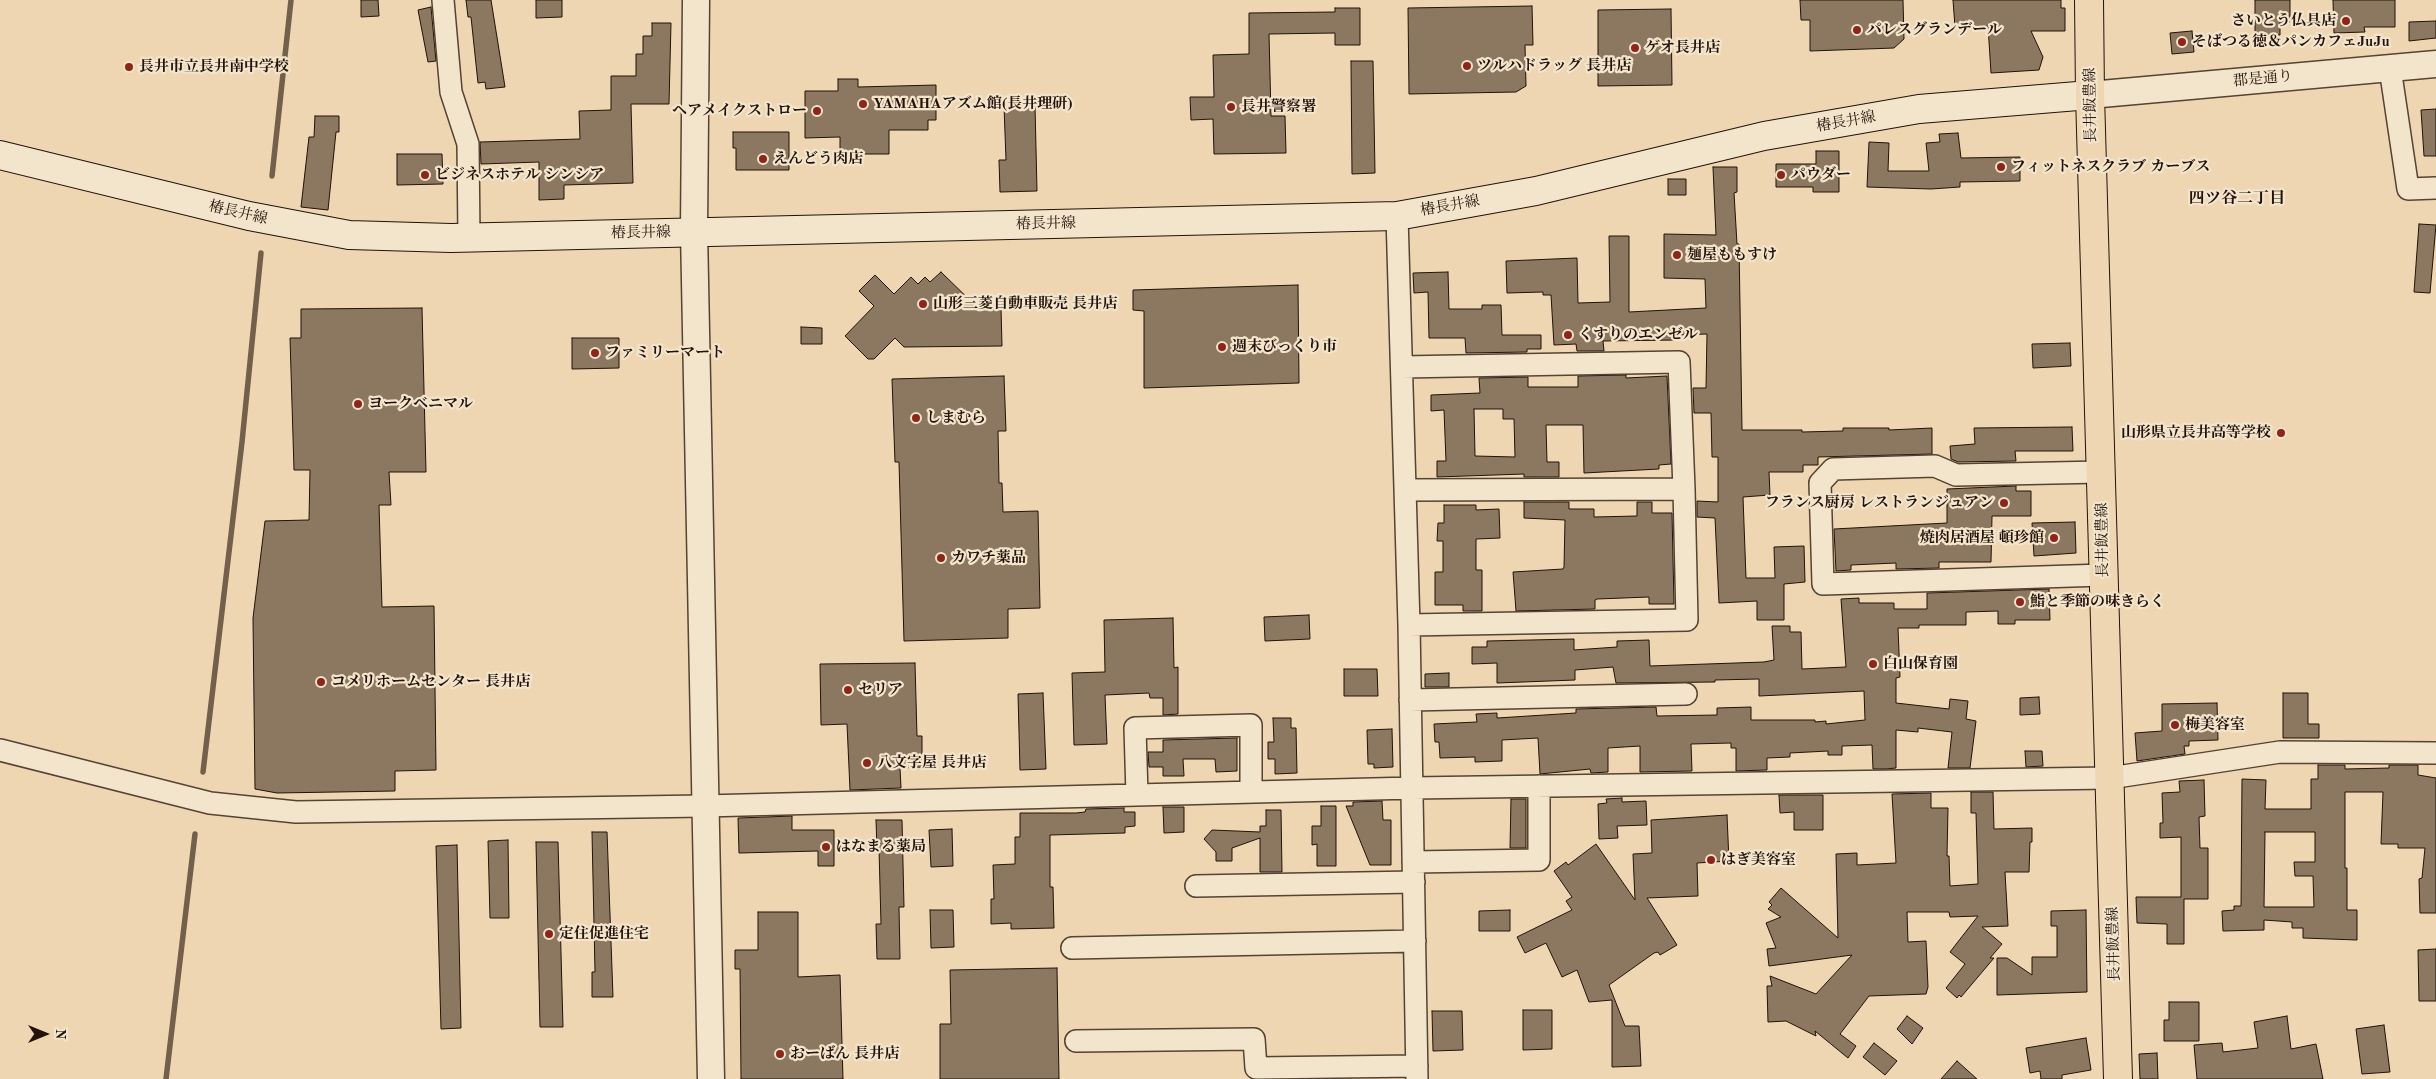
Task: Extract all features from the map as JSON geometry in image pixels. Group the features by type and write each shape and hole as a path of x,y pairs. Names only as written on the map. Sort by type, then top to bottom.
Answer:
{"main road":[{"name":"長井飯豊線","path":"2089,0 2090,94 2118,1079"},
{"name":"椿長井線","path":"0,155 249,216 349,235 469,237 1397,216 1536,190 1757,138 1861,119 1919,109 2090,94"}],"street":[{"path":"443,0 451,92 468,144 469,237"},
{"path":"696,0 694,232 704,806 711,1079"},
{"name":"郡是通り","path":"2090,94 2436,64"},
{"path":"2390,68 2408,189 2436,188"},
{"path":"1076,1041 1254,1039 1256,1068 1417,1072 1406,490 1397,216"},
{"path":"1402,367 1679,362 1684,489 1687,620 1409,625"},
{"path":"2101,472 1956,475 1935,466 1833,469 1820,483 1823,584 2103,575"},
{"path":"1406,490 1684,489"},
{"path":"1410,700 1686,694"},
{"path":"1137,795 1135,728 1251,724 1251,792"},
{"path":"0,750 210,803 296,812 704,806 1412,788 2110,778 2280,752 2436,753"},
{"path":"1196,886 1413,872 1539,860 1539,786"},
{"path":"1072,948 1415,941"}],"building":[{"path":"361,0 378,0 379,16 361,17"},
{"path":"466,0 491,0 505,87 486,89 485,82 478,83 471,17 468,17"},
{"path":"536,0 562,0 562,17 536,18"},
{"name":"パレスグランデール","path":"1800,0 1903,0 1904,39 1894,48 1810,51 1810,20 1801,20"},
{"path":"1953,0 2061,0 2061,8 2065,8 2065,31 2031,31 2043,57 2039,70 1991,73 1988,26 1955,27"},
{"path":"2255,0 2290,0 2290,22 2280,22 2280,35 2255,35"},
{"path":"2333,0 2395,0 2395,27 2364,27 2365,32 2334,33"},
{"name":"ツルハドラッグ 長井店","path":"1532,6 1533,45 1525,45 1526,86 1516,92 1409,94 1408,8"},
{"path":"431,7 436,61 428,62 418,10"},
{"name":"長井警察署","path":"1335,8 1360,8 1360,45 1335,45 1335,33 1269,34 1271,116 1285,116 1286,153 1214,154 1213,119 1191,120 1190,97 1214,97 1213,55 1249,54 1249,13 1335,12"},
{"name":"ゲオ長井店","path":"1671,9 1672,85 1598,86 1598,10"},
{"path":"2436,21 2436,38 2409,41 2409,22"},
{"path":"652,23 671,23 669,104 631,104 633,183 564,185 564,199 539,200 539,162 481,164 480,142 580,139 579,111 611,110 611,76 636,76 636,54 643,54 643,36 652,36"},
{"path":"2192,31 2194,52 2172,54 2170,33"},
{"path":"1351,61 1373,61 1375,173 1352,174"},
{"path":"838,79 858,79 858,87 936,85 936,120 928,120 928,130 889,130 889,154 840,154 840,137 805,138 805,91 838,91"},
{"path":"1004,106 1035,106 1037,191 1000,192 999,160 1006,160"},
{"path":"2436,109 2436,156 2424,156 2421,110"},
{"path":"315,116 339,116 339,132 336,132 328,210 301,207 309,137 314,137"},
{"name":"えんどう肉店","path":"733,132 789,132 789,170 736,170 736,148 733,148"},
{"path":"1958,133 1961,158 2020,157 2020,181 1960,182 1960,187 1931,189 1867,187 1869,142 1889,143 1888,171 1929,171 1926,143 1940,142 1939,134"},
{"path":"1816,151 1839,151 1839,192 1813,192 1813,187 1776,187 1776,164 1816,164"},
{"path":"397,154 442,154 443,184 397,185"},
{"path":"1713,167 1737,167 1737,192 1734,193 1737,244 1739,244 1742,430 1802,430 1802,432 1843,431 1843,428 1889,428 1889,430 1932,428 1932,454 1818,457 1818,465 1803,465 1803,472 1769,472 1770,495 1743,497 1746,578 1775,578 1774,547 1804,546 1805,582 1784,584 1784,620 1757,620 1757,601 1719,603 1715,518 1697,517 1697,501 1718,502 1718,457 1712,457 1711,413 1694,413 1693,388 1706,388 1707,334 1676,335 1676,340 1603,341 1604,351 1577,351 1576,344 1554,345 1551,295 1543,295 1543,292 1507,293 1506,261 1577,258 1578,303 1610,302 1609,236 1629,236 1629,312 1706,308 1705,279 1664,278 1664,234 1716,235"},
{"path":"1668,179 1686,179 1686,195 1668,195"},
{"path":"2419,224 2436,225 2430,293 2414,292"},
{"path":"941,272 978,308 1001,308 1002,346 904,347 895,338 874,359 868,359 845,336 874,306 859,291 875,275 894,294 911,277 918,284 925,277 930,282"},
{"path":"1448,272 1449,309 1482,309 1482,305 1501,305 1502,335 1541,335 1541,349 1527,349 1527,352 1466,353 1465,338 1429,338 1428,292 1414,293 1413,273"},
{"name":"週末びっくり市","path":"1298,285 1299,383 1144,388 1144,311 1133,310 1133,290"},
{"path":"422,308 426,472 389,472 391,505 379,505 382,607 434,606 436,770 395,771 395,791 277,793 255,789 253,618 265,521 309,520 310,470 294,470 290,338 301,338 301,309"},
{"path":"801,327 822,328 822,344 801,344"},
{"name":"ファミリーマート","path":"572,338 619,338 619,368 572,369"},
{"path":"2070,343 2071,366 2033,368 2032,344"},
{"path":"1626,375 1626,378 1667,376 1671,464 1659,465 1659,469 1584,473 1583,425 1546,425 1547,462 1559,462 1559,477 1524,477 1524,474 1437,477 1437,461 1446,461 1444,410 1431,411 1431,395 1480,393 1479,378 1528,377 1528,387 1578,387 1578,376","holes":["1474,409 1503,409 1503,419 1514,419 1515,457 1475,456"]},
{"path":"1004,376 1006,431 998,431 999,483 1002,483 1003,512 1038,511 1040,608 1008,609 1008,638 904,641 899,462 895,462 892,379"},
{"path":"2072,427 2073,451 2015,451 2016,461 1958,462 1951,459 1950,446 1975,444 1974,428"},
{"path":"2016,486 2016,491 2031,491 2031,516 1992,516 1991,562 1939,562 1939,568 1896,569 1896,563 1851,565 1851,570 1836,571 1834,529 1947,523 1947,489"},
{"path":"1524,502 1569,502 1569,509 1594,509 1594,517 1637,516 1637,502 1652,502 1652,513 1672,513 1674,604 1649,604 1649,597 1597,599 1595,600 1595,609 1516,611 1513,572 1563,569 1564,567 1565,520 1524,518"},
{"path":"1444,505 1476,505 1476,510 1499,509 1500,538 1476,539 1476,570 1482,570 1482,611 1463,611 1463,605 1435,605 1435,572 1443,572 1443,541 1437,541 1438,523 1444,523"},
{"name":"焼肉居酒屋 頓珍館","path":"2075,522 2076,553 2034,556 2032,523"},
{"path":"2049,589 2050,620 2015,620 2015,624 1998,624 1998,611 1966,612 1966,625 1919,625 1919,628 1898,628 1900,677 1896,678 1896,703 1949,709 1950,699 1968,701 1966,719 1976,721 1970,768 1948,768 1952,732 1918,728 1918,732 1896,730 1896,768 1886,769 1873,769 1872,745 1842,746 1842,755 1828,755 1828,751 1790,753 1790,757 1767,758 1767,770 1736,771 1736,748 1731,748 1731,743 1691,744 1692,771 1640,772 1640,746 1608,748 1608,772 1591,773 1590,769 1540,774 1538,738 1502,740 1502,761 1475,762 1475,757 1440,758 1439,742 1435,742 1434,724 1477,722 1476,714 1497,713 1497,718 1576,713 1576,709 1656,707 1657,716 1717,715 1717,708 1751,707 1751,720 1815,720 1815,722 1826,721 1826,724 1865,720 1864,691 1759,696 1759,679 1715,680 1715,682 1616,683 1613,667 1575,670 1575,680 1497,683 1497,663 1472,664 1472,647 1487,647 1487,641 1574,639 1574,650 1617,647 1617,641 1649,640 1650,666 1764,662 1774,660 1772,626 1790,626 1790,632 1801,632 1802,669 1846,667 1841,599 1859,598 1859,603 1894,603 1894,609 1927,609 1927,593"},
{"path":"1309,615 1310,639 1265,641 1264,617"},
{"path":"1173,618 1174,668 1178,667 1178,714 1163,715 1163,698 1150,698 1149,693 1105,695 1107,744 1074,745 1072,673 1105,672 1104,620"},
{"path":"915,663 917,736 922,736 922,767 900,768 901,788 850,790 847,724 821,725 820,664"},
{"path":"1344,669 1377,669 1378,696 1344,696"},
{"path":"1449,673 1449,687 1425,687 1425,674"},
{"path":"1043,693 1046,769 1020,770 1018,694"},
{"path":"2283,693 2308,693 2308,724 2319,724 2319,738 2283,738"},
{"path":"2039,697 2040,714 2020,715 2020,698"},
{"path":"2217,703 2218,740 2189,741 2189,746 2184,746 2185,754 2137,761 2135,733 2162,731 2162,704"},
{"path":"1273,718 1291,718 1291,728 1296,728 1297,773 1275,774 1275,759 1268,759 1268,742 1274,742"},
{"path":"1392,729 1393,767 1374,768 1374,764 1368,764 1367,730"},
{"path":"1237,738 1237,771 1216,772 1215,759 1183,759 1184,776 1163,776 1163,767 1149,767 1148,752 1163,752 1163,740"},
{"path":"2025,751 2042,751 2043,766 2026,767"},
{"path":"2318,765 2345,765 2345,769 2389,768 2389,765 2418,765 2418,775 2436,778 2436,913 2420,913 2419,879 2422,878 2425,848 2398,848 2398,844 2381,844 2383,792 2345,792 2347,910 2357,910 2357,940 2303,938 2303,928 2292,928 2292,922 2264,920 2264,930 2223,931 2222,911 2234,910 2234,906 2241,906 2242,779 2266,780 2265,809 2311,809 2311,779 2318,779","holes":["2265,832 2315,832 2315,862 2294,862 2295,876 2313,876 2314,907 2264,907"]},
{"path":"2204,780 2205,816 2199,817 2200,848 2208,848 2208,899 2184,899 2184,944 2167,944 2167,924 2137,923 2136,897 2181,897 2181,837 2160,838 2160,823 2163,823 2162,793 2180,792 2179,781"},
{"path":"1971,792 1993,792 1994,829 2032,828 2032,842 2030,842 2029,872 2005,872 2008,926 1982,927 2002,944 1990,958 1994,958 1961,997 1959,995 1957,998 1946,988 1965,964 1950,952 1978,916 1950,917 1949,912 1907,912 1908,942 1926,941 1928,987 1926,994 1869,996 1840,1034 1856,1046 1848,1058 1815,1031 1816,1036 1786,1021 1768,1022 1767,986 1772,986 1770,976 1816,994 1852,955 1769,966 1767,949 1776,948 1766,923 1781,917 1768,909 1772,905 1769,902 1781,888 1838,938 1836,854 1857,853 1857,865 1896,863 1892,794 1931,793 1931,808 1948,808 1947,856 1949,856 1950,886 1978,884 1976,813 1971,813"},
{"path":"1779,795 1823,795 1823,830 1794,830 1794,812 1780,813"},
{"path":"1622,798 1622,802 1646,801 1647,825 1617,826 1618,838 1599,839 1598,804 1607,803 1606,799"},
{"path":"1511,799 1526,799 1526,848 1510,848"},
{"path":"1382,801 1383,820 1391,820 1391,865 1370,865 1346,806 1353,806 1353,802"},
{"path":"1321,806 1336,806 1336,866 1317,866 1317,844 1312,845 1312,826 1321,826"},
{"path":"1163,807 1184,807 1184,832 1164,833"},
{"path":"1124,808 1124,812 1135,812 1135,826 1125,827 1125,833 1050,835 1050,887 1053,887 1054,928 1011,929 1011,923 991,924 991,899 994,899 993,865 1015,864 1015,837 1020,837 1020,813 1076,813 1085,812 1086,809"},
{"path":"1266,810 1281,810 1282,872 1260,872 1260,838 1232,848 1232,861 1216,861 1216,852 1204,839 1212,830 1260,832 1260,826 1266,826"},
{"path":"1727,815 1729,861 1697,863 1698,896 1647,898 1677,945 1660,955 1658,952 1654,953 1609,985 1625,1026 1639,1026 1641,1066 1612,1067 1612,1000 1589,1002 1577,970 1562,977 1546,943 1525,953 1517,937 1572,910 1566,901 1572,897 1554,871 1566,862 1568,865 1596,844 1635,900 1633,854 1652,853 1651,820"},
{"path":"792,816 792,830 834,830 834,866 818,866 818,851 739,853 738,818"},
{"path":"876,820 902,820 904,907 899,907 900,959 877,959 876,924 881,924 879,849 877,849"},
{"path":"952,829 953,866 931,867 929,830"},
{"path":"592,832 607,832 613,997 592,997 592,972 595,972"},
{"path":"508,840 509,918 490,918 488,841"},
{"name":"定住促進住宅","path":"536,842 558,842 563,1027 540,1027"},
{"path":"457,845 461,1028 441,1029 436,846"},
{"path":"930,910 953,910 954,947 931,948"},
{"path":"1510,910 1510,931 1479,931 1479,911"},
{"path":"2086,910 2087,992 1997,995 1997,958 2007,958 2032,975 2032,957 2057,957 2057,926 2051,926 2051,911"},
{"path":"758,912 798,912 798,977 840,975 843,1079 741,1079 740,969 735,969 735,950 758,950"},
{"path":"2436,949 2436,1001 2419,1001 2418,950"},
{"path":"1057,968 1059,1079 940,1079 940,1024 951,1024 950,970"},
{"path":"2169,1002 2199,1002 2199,1041 2164,1041 2164,1020 2169,1020"},
{"path":"1523,1010 1552,1010 1552,1049 1523,1050"},
{"path":"1432,1011 1462,1011 1463,1050 1433,1051"},
{"path":"1907,1016 1923,1028 1912,1044 1897,1029"},
{"path":"2287,1016 2291,1049 2316,1044 2323,1079 2197,1079 2194,1045 2222,1043 2223,1052 2258,1048 2254,1022"},
{"path":"2384,1025 2390,1072 2362,1074 2356,1029"},
{"path":"2086,1038 2091,1070 2062,1075 2062,1079 2041,1079 2040,1071 2030,1073 2026,1048"},
{"path":"1874,1043 1897,1061 1885,1075 1863,1057"},
{"path":"2157,1053 2158,1079 2140,1079 2139,1054"},
{"path":"1957,1061 1977,1079 1941,1079"}],"waterway":[{"path":"272,176 291,0"},
{"path":"203,772 242,442 261,253"},
{"path":"166,1079 195,834"}],"place":[{"name":"さいとう仏具店","path":"2346,21"},
{"name":"パレスグランデール","path":"1857,30"},
{"name":"そばつる徳＆パンカフェJuJu","path":"2182,42"},
{"name":"ゲオ長井店","path":"1635,48"},
{"name":"ツルハドラッグ 長井店","path":"1467,66"},
{"name":"長井市立長井南中学校","path":"129,67"},
{"name":"YAMAHAアズム館(長井理研)","path":"863,104"},
{"name":"長井警察署","path":"1231,107"},
{"name":"ヘアメイクストロー","path":"817,111"},
{"name":"えんどう肉店","path":"763,159"},
{"name":"フィットネスクラブ カーブス","path":"2001,167"},
{"name":"ビジネスホテル シンシア","path":"425,175"},
{"name":"パウダー","path":"1781,175"},
{"name":"麺屋ももすけ","path":"1677,255"},
{"name":"山形三菱自動車販売 長井店","path":"923,304"},
{"name":"くすりのエンゼル","path":"1568,335"},
{"name":"週末びっくり市","path":"1222,347"},
{"name":"ファミリーマート","path":"595,353"},
{"name":"ヨークベニマル","path":"358,404"},
{"name":"しまむら","path":"916,418"},
{"name":"山形県立長井高等学校","path":"2281,433"},
{"name":"フランス厨房 レストランジュアン","path":"2004,503"},
{"name":"焼肉居酒屋 頓珍館","path":"2054,538"},
{"name":"カワチ薬品","path":"941,558"},
{"name":"鮨と季節の味きらく","path":"2020,602"},
{"name":"白山保育園","path":"1873,664"},
{"name":"コメリホームセンター 長井店","path":"321,682"},
{"name":"セリア","path":"848,690"},
{"name":"梅美容室","path":"2175,725"},
{"name":"八文字屋 長井店","path":"867,763"},
{"name":"はなまる薬局","path":"826,847"},
{"name":"はぎ美容室","path":"1711,860"},
{"name":"定住促進住宅","path":"549,934"},
{"name":"おーばん 長井店","path":"780,1054"}],"district":[{"name":"四ツ谷二丁目","path":"2237,199"}]}
